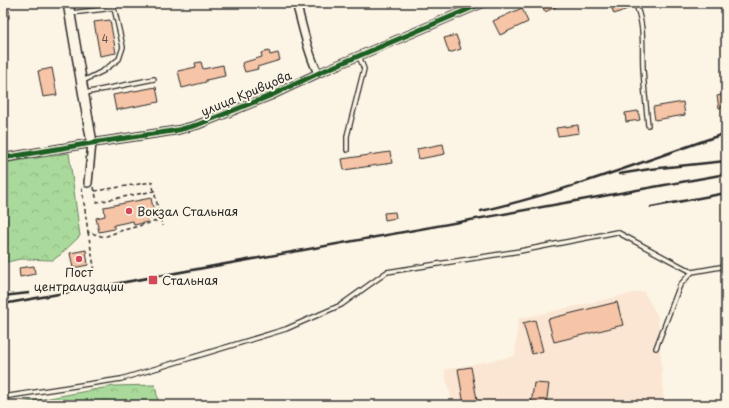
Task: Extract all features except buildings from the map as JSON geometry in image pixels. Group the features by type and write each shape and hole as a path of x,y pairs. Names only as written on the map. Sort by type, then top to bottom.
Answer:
{"street":[{"path":"68,3 92,143 88,186"},
{"path":"296,3 314,66 318,73"},
{"name":"улица Кривцова","path":"3,158 178,130 197,125 272,95 318,73 483,3"}],"lane":[{"path":"82,81 103,71 119,59 123,46 114,3"},
{"path":"635,3 640,16 643,34 643,68 648,124"},
{"path":"70,14 114,8"},
{"path":"347,150 347,136 364,69 359,56"},
{"path":"84,94 154,79"},
{"path":"3,397 121,379 286,330 341,305 387,272 520,251 617,232 692,272"},
{"path":"656,348 680,285 692,272 726,266"}],"path":[{"path":"95,191 152,182 162,226"},
{"path":"88,186 95,191 97,202 154,192"},
{"path":"88,186 88,232 94,272"},
{"path":"88,232 104,237 161,220"},
{"path":"144,225 145,229"}],"shaded area":[{"path":"643,291 658,316 664,405 453,405 444,370 515,356 518,319"}],"green space":[{"path":"69,153 80,236 53,260 20,259 3,263 3,163"},
{"path":"155,385 159,405 12,405 114,386"}],"waterway":[{"path":"718,3 726,15"}],"railway":[{"path":"481,211 543,195 726,133"},
{"path":"619,174 650,169 726,161"},
{"path":"3,304 726,174"},
{"path":"651,207 726,193"},
{"path":"3,296 29,293"}],"cycle path":[{"path":"3,158 178,130 197,125 272,95 321,72 483,3"}],"place":[{"name":"Вокзал Стальная","path":"129,211"},
{"name":"Пост централизации","path":"79,259"},
{"name":"Стальная","path":"153,280"}]}
